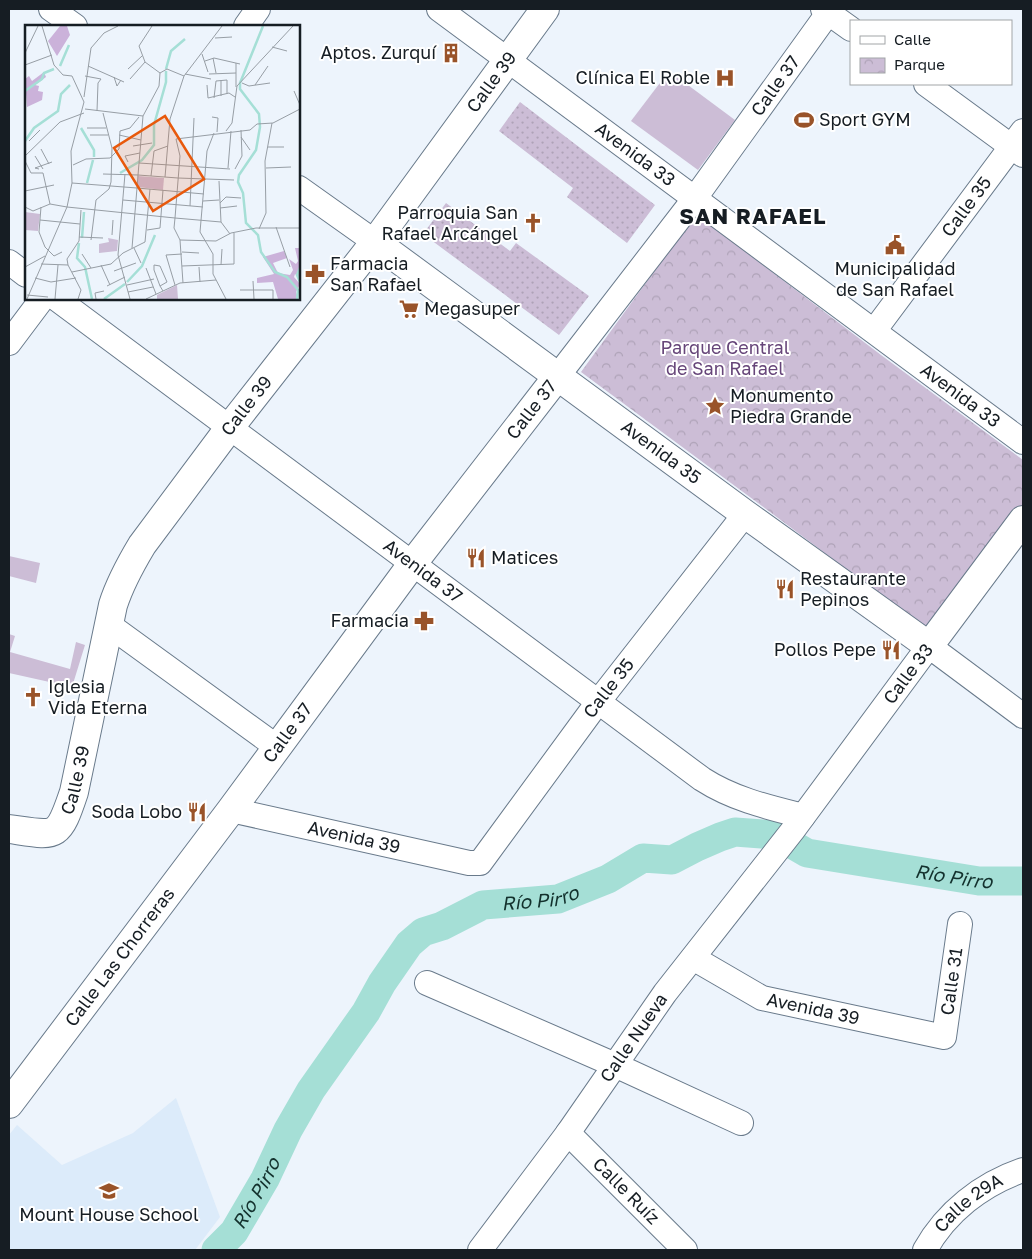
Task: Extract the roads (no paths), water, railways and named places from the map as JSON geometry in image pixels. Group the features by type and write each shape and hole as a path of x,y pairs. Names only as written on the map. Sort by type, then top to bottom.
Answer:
{"main road":[{"name":"Calle 39","path":"9,829 51,833 61,827 65,819 74,792 118,588 142,546 230,427 375,242 545,9"},
{"name":"Avenida 35","path":"375,242 557,377 929,646"},
{"name":"Calle 37","path":"231,810 413,563 557,377"},
{"name":"Calle 33","path":"929,646 1023,520"},
{"name":"Calle Las Chorreras","path":"9,1104 231,810"}],"street":[{"path":"51,9 74,25"},
{"path":"247,25 258,9"},
{"name":"Avenida 33","path":"440,9 1023,442"},
{"path":"828,10 850,28"},
{"name":"Calle 37","path":"557,377 695,198 828,10"},
{"path":"928,85 1020,144"},
{"name":"Calle 35","path":"874,331 1020,144"},
{"name":"Avenida 35","path":"300,189 375,242"},
{"path":"9,262 25,274"},
{"path":"9,343 41,300"},
{"name":"Avenida 37","path":"59,300 702,779 721,790 798,823"},
{"name":"Calle 35","path":"476,864 482,860 598,702 745,514"},
{"path":"109,625 277,747"},
{"name":"Avenida 35","path":"929,646 1023,716"},
{"name":"Calle 33","path":"798,823 929,646"},
{"name":"Avenida 39","path":"231,810 476,864"},
{"name":"Calle Nueva","path":"480,1250 568,1133 666,993 798,823"},
{"name":"Calle 31","path":"944,1037 960,924"},
{"name":"Avenida 39","path":"693,958 762,998 944,1037"},
{"path":"428,983 741,1123"},
{"name":"Calle Ruíz","path":"568,1133 686,1250"},
{"name":"Calle 29A","path":"925,1250 952,1214 971,1196 1005,1176 1023,1170"}],"waterway":[{"name":"Río Pirro","path":"216,1250 234,1232 265,1179 288,1130 311,1090 366,1012 382,983 409,944 423,932 442,926 483,905 558,899 608,879 643,858 672,860 697,847 735,832 776,835 807,853 979,881 1023,881"}],"place":[{"name":"Aptos. Zurquí","path":"451,53"},
{"name":"Clínica El Roble","path":"725,78"},
{"name":"Sport GYM","path":"804,120"},
{"name":"Parroquia San Rafael Arcángel","path":"533,223"},
{"name":"Municipalidad de San Rafael","path":"895,245"},
{"name":"Farmacia San Rafael","path":"315,274"},
{"name":"Megasuper","path":"409,309"},
{"name":"Monumento Piedra Grande","path":"715,406"},
{"name":"Matices","path":"476,558"},
{"name":"Restaurante Pepinos","path":"785,589"},
{"name":"Farmacia","path":"424,621"},
{"name":"Pollos Pepe","path":"891,650"},
{"name":"Iglesia Vida Eterna","path":"33,697"},
{"name":"Soda Lobo","path":"197,812"},
{"name":"Mount House School","path":"109,1191"}],"district":[{"name":"SAN RAFAEL","path":"753,216"}],"park label":[{"name":"Parque Central de San Rafael","path":"725,358"}]}
